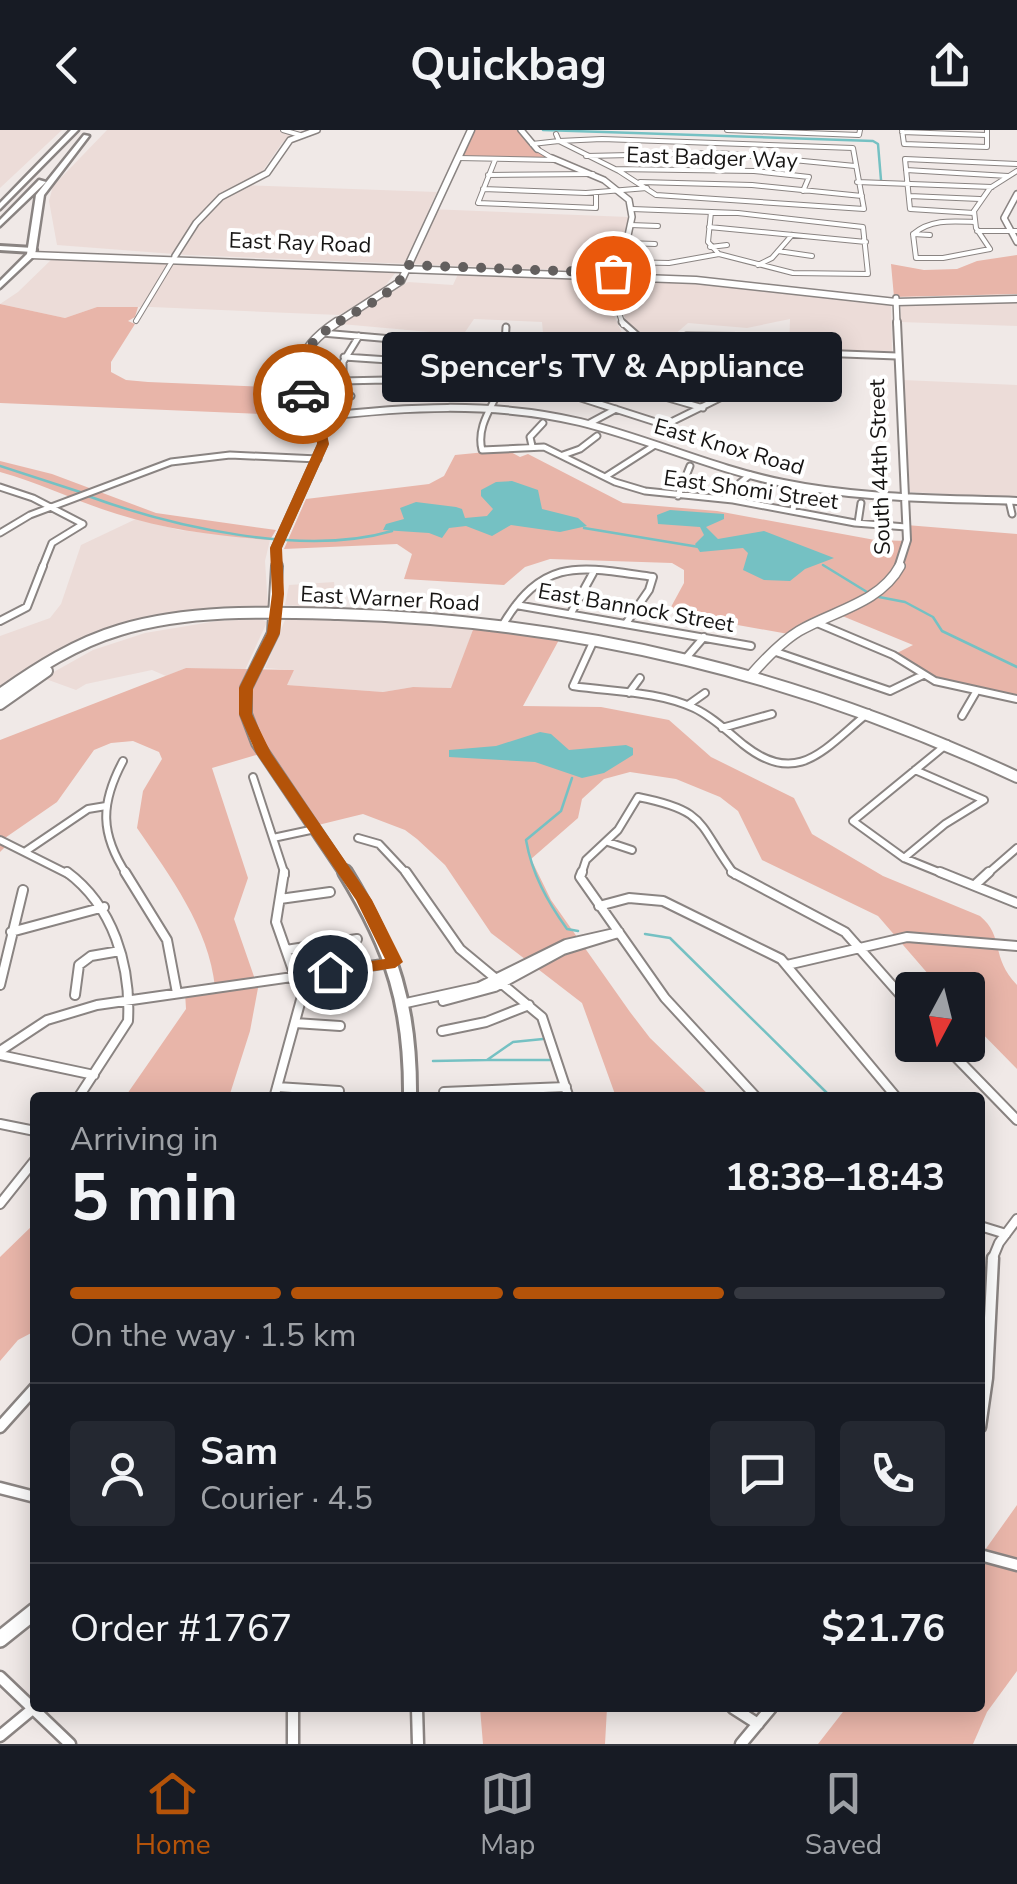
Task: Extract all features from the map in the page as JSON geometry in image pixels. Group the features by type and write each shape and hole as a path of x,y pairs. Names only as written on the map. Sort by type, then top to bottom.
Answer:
{"highway":[{"path":"0,193 73,132"},
{"path":"0,207 73,132"},
{"path":"0,224 89,133"},
{"path":"0,286 28,257 40,195 89,133"}],"main road":[{"path":"410,1092 412,1064 406,1003 395,962 370,910 264,753 246,714 246,688 270,644 276,613 276,548 318,459 323,437 302,391 300,371 305,355 322,333 393,288 408,267 471,130"},
{"name":"East Ray Road","path":"0,251 28,257 174,258 620,275 896,300 1017,297"},
{"name":"East Warner Road","path":"3,695 53,663 134,632 193,620 276,613 391,616 502,626 686,658 868,713 948,744 1017,777"},
{"path":"0,1639 30,1614"}],"street":[{"path":"283,130 300,135"},
{"path":"136,320 198,221 226,196 267,173 284,146 317,130"},
{"path":"521,130 535,147 554,159 592,174 620,191 632,209 615,299 623,328 637,341 716,366 786,352 897,356"},
{"path":"556,134 558,142 640,182 656,195 744,198 862,210 853,148 727,130"},
{"path":"902,131 987,132 988,147 904,144 902,131"},
{"path":"535,147 602,139 697,145 822,132 860,132"},
{"path":"697,145 720,153"},
{"path":"583,156 720,153 855,166"},
{"path":"458,158 537,164 554,159"},
{"path":"974,212 913,210 906,158 1017,164"},
{"path":"494,160 478,203 599,207 596,192"},
{"name":"East Badger Way","path":"576,167 598,162"},
{"name":"East Badger Way","path":"615,169 754,171 808,177 803,190"},
{"path":"906,170 1008,176"},
{"path":"914,233 918,259 936,260 962,251 990,249 977,231 974,212 992,187 1017,171"},
{"path":"488,174 563,178 592,174"},
{"path":"640,182 746,184 862,196"},
{"path":"857,182 992,187"},
{"path":"483,189 596,192 648,188"},
{"path":"1017,194 1005,212 1008,231 1017,242"},
{"path":"909,196 980,199"},
{"path":"803,221 815,207"},
{"path":"632,209 711,212 864,226 866,276 793,273 754,267 719,254 710,246 711,212"},
{"path":"914,233 940,222 974,222"},
{"path":"630,225 658,226"},
{"path":"709,227 866,242"},
{"path":"977,231 1017,231"},
{"path":"914,233 930,235"},
{"path":"754,267 778,251 792,235"},
{"path":"626,243 655,244"},
{"path":"710,246 727,245"},
{"path":"778,251 812,256"},
{"path":"622,262 682,263 719,254"},
{"name":"South 44th Street","path":"751,675 774,651 872,594 904,563 906,526 896,300"},
{"path":"505,344 506,327"},
{"path":"322,333 462,345 591,350 734,391 665,426 567,394 503,384"},
{"path":"351,396 343,391 340,381 344,357 359,336"},
{"path":"665,352 686,336 718,341 777,337"},
{"path":"565,367 598,344"},
{"path":"344,357 565,367 703,408"},
{"path":"492,408 503,384 506,364"},
{"path":"340,381 423,384 498,394"},
{"path":"415,390 423,384"},
{"path":"558,398 567,394"},
{"name":"East Knox Road","path":"316,418 407,408 492,408 588,424 750,475 813,488 1013,501"},
{"name":"East Shomi Street","path":"492,408 478,436 482,450 532,446 563,455 635,489 733,500 858,524 906,526"},
{"path":"588,424 616,409"},
{"path":"532,446 530,437 543,422"},
{"path":"563,455 580,449 597,436"},
{"path":"605,477 629,468 635,456 655,444"},
{"path":"0,533 4,525 50,506 148,468 183,459 230,454 318,459"},
{"path":"678,496 682,476 690,466"},
{"path":"733,500 736,486 750,475"},
{"path":"0,487 50,506 83,524 52,543 27,608 0,621"},
{"path":"794,511 795,494"},
{"path":"1012,514 1013,501"},
{"path":"858,524 862,503"},
{"path":"502,626 516,605 554,572 653,576 649,590 627,622"},
{"path":"571,613 592,573"},
{"name":"East Bannock Street","path":"516,605 751,646"},
{"path":"817,623 894,655 923,675 976,692 1017,698"},
{"path":"686,658 704,637"},
{"path":"594,640 573,686 629,692 688,705 742,746 794,766 868,713"},
{"path":"774,651 890,691 923,675"},
{"path":"629,692 640,678"},
{"path":"962,716 976,692"},
{"path":"688,705 705,693"},
{"path":"722,728 772,714"},
{"path":"948,744 853,822 904,858 1017,903"},
{"path":"124,761 110,785 103,826 106,844 165,935 177,993"},
{"path":"904,858 954,817 984,800 915,770"},
{"path":"253,776 285,874 276,922 302,996 275,1092"},
{"path":"752,1092 666,998 584,883 581,868 608,842 638,797 674,804 696,816 709,830 733,874 845,932 895,987"},
{"path":"26,851 88,808 106,806"},
{"path":"273,838 316,829"},
{"path":"358,838 378,844 409,872 451,939 530,1004 546,1024 567,1092"},
{"path":"0,840 78,879 104,907 115,926 128,1021 82,1092"},
{"path":"608,842 632,850"},
{"path":"976,884 1017,848"},
{"path":"0,984 23,890"},
{"path":"280,899 330,892"},
{"path":"599,906 628,898 663,901 767,951 786,964 893,1092"},
{"path":"12,932 104,907"},
{"path":"406,1003 459,998 563,950 619,932"},
{"path":"786,964 902,937 1017,946"},
{"path":"286,950 357,939"},
{"path":"76,996 73,991 79,965 91,956 120,951"},
{"path":"0,1053 48,1020 69,1012 395,962"},
{"path":"442,1031 486,1022 530,1004"},
{"path":"295,1024 340,1026"},
{"path":"0,1053 94,1075"},
{"path":"961,1062 1017,1120"},
{"path":"276,1086 339,1091"},
{"path":"515,1092 566,1087"},
{"path":"0,1124 30,1130"},
{"path":"2,1199 30,1166"},
{"path":"985,1297 994,1252 1017,1219"},
{"path":"985,1228 1006,1234"},
{"path":"0,1427 30,1394"},
{"path":"0,1488 30,1496"},
{"path":"985,1556 1017,1565"},
{"path":"0,1678 30,1705"},
{"path":"0,1736 30,1711"},
{"path":"37,1712 70,1744"},
{"path":"293,1744 294,1712"},
{"path":"417,1712 418,1744"},
{"path":"739,1712 758,1724"},
{"path":"741,1744 768,1712"}],"shaded area":[{"path":"0,130 62,130 0,188"},
{"path":"107,130 279,130 294,135 282,143 262,172 239,185 437,192 429,209 629,217 616,270 609,272 187,255 57,245 49,201 53,186"},
{"path":"471,130 521,130 532,144 556,160 458,158"},
{"path":"1017,255 1017,294 894,297 891,264 924,270 957,269 977,261"},
{"path":"54,257 396,272 381,291 339,315 97,307 65,318 0,304"},
{"path":"459,272 612,278 611,309 622,333 543,333 542,322 474,319 463,335 341,324 408,282 453,285"},
{"path":"624,280 680,281 891,304 892,352 789,351 790,319 747,328 688,323 659,348 629,329 621,307"},
{"path":"1017,301 1017,326 900,322 901,305"},
{"path":"0,304 65,318 97,307 138,307 135,317 128,321 135,324 111,362 111,372 126,380 148,382 295,388 307,416 0,403"},
{"path":"903,380 1017,385 1017,498 910,492"},
{"path":"507,450 520,457 528,454 623,503 717,511 875,540 907,541 906,525 1017,534 1017,699 929,679 893,655 913,645 835,613 794,635 676,614 671,607 684,583 684,570 672,563 550,559 525,567 504,585 404,579 412,554 397,544 284,549 306,499 429,484 444,476 455,455"},
{"path":"0,461 52,474 156,513 276,530 270,540 193,532 136,520 0,472"},
{"path":"136,519 179,530 270,540 265,561 268,606 134,622 0,686 0,636 50,618 61,604 81,545"},
{"path":"334,582 337,609 285,605 289,585"},
{"path":"330,617 474,627 452,688 413,687 383,692 286,685 294,670 265,668 285,620"},
{"path":"217,621 267,622 245,670 186,668 166,676 152,670 86,684 76,690 43,678 93,650 145,633"},
{"path":"474,627 560,638 523,706 601,707 669,720 711,757 794,798 812,834 883,876 980,916 993,932 1003,965 1017,985 1017,1069 985,1036 985,972 926,972 878,916 762,860 738,811 720,797 676,779 630,772 604,779 582,799 578,818 531,859 551,900 630,1012 650,1038 706,1092 614,1092 582,1003 491,933 445,865 405,830 363,814 314,826 263,753 212,768 248,878 234,919 258,988 250,1031 231,1092 128,1092 186,1009 185,992 215,987 196,923 137,828 143,791 162,759 159,752 133,741 94,750 57,802 2,840 8,844 0,852 0,740 186,668 294,670 287,685 383,692 413,687 451,688"},
{"path":"30,1228 30,1334 18,1340 0,1361 0,1257"},
{"path":"1017,1505 1017,1671 987,1712 973,1744 818,1744 843,1712 985,1712 985,1550"},
{"path":"480,1712 607,1712 605,1744 483,1744"}],"water":[{"path":"512,481 538,490 542,509 578,518 587,526 560,532 511,525 492,536 466,526 449,528 442,538 429,533 383,530 386,524 404,519 400,508 416,502 456,507 462,509 465,518 487,516 493,509 481,496 481,490 496,482"},
{"path":"670,510 724,514 724,519 706,527 718,539 764,531 834,558 805,569 790,581 764,580 743,570 748,553 743,548 700,552 695,544 704,535 700,527 658,524 657,515"},
{"path":"540,732 551,734 569,750 626,745 633,748 633,755 604,773 582,778 535,762 449,757 449,750 496,746"}],"waterway":[{"path":"543,130 873,141 878,144 881,180"},
{"path":"0,466 80,492"},
{"path":"88,496 198,528 280,540 357,538 392,531"},
{"path":"584,528 699,547"},
{"path":"823,565 867,592"},
{"path":"879,597 905,602 933,617 942,631 1017,667"},
{"path":"572,778 561,811 526,840 547,898 567,929 578,931"},
{"path":"645,934 670,938 826,1092"},
{"path":"487,1060 513,1042 543,1039"},
{"path":"433,1061 487,1060"},
{"path":"487,1060 550,1060"}],"way so far":[{"path":"303,394 300,371 311,346 338,321 393,288 409,265 613,273"}],"place":[{"name":"Spencer's TV & Appliance","path":"613,273"}],"route":[{"path":"303,394 321,429 322,452 276,548 278,594 274,633 246,688 246,714 264,753 364,900 395,962 330,972"}]}
